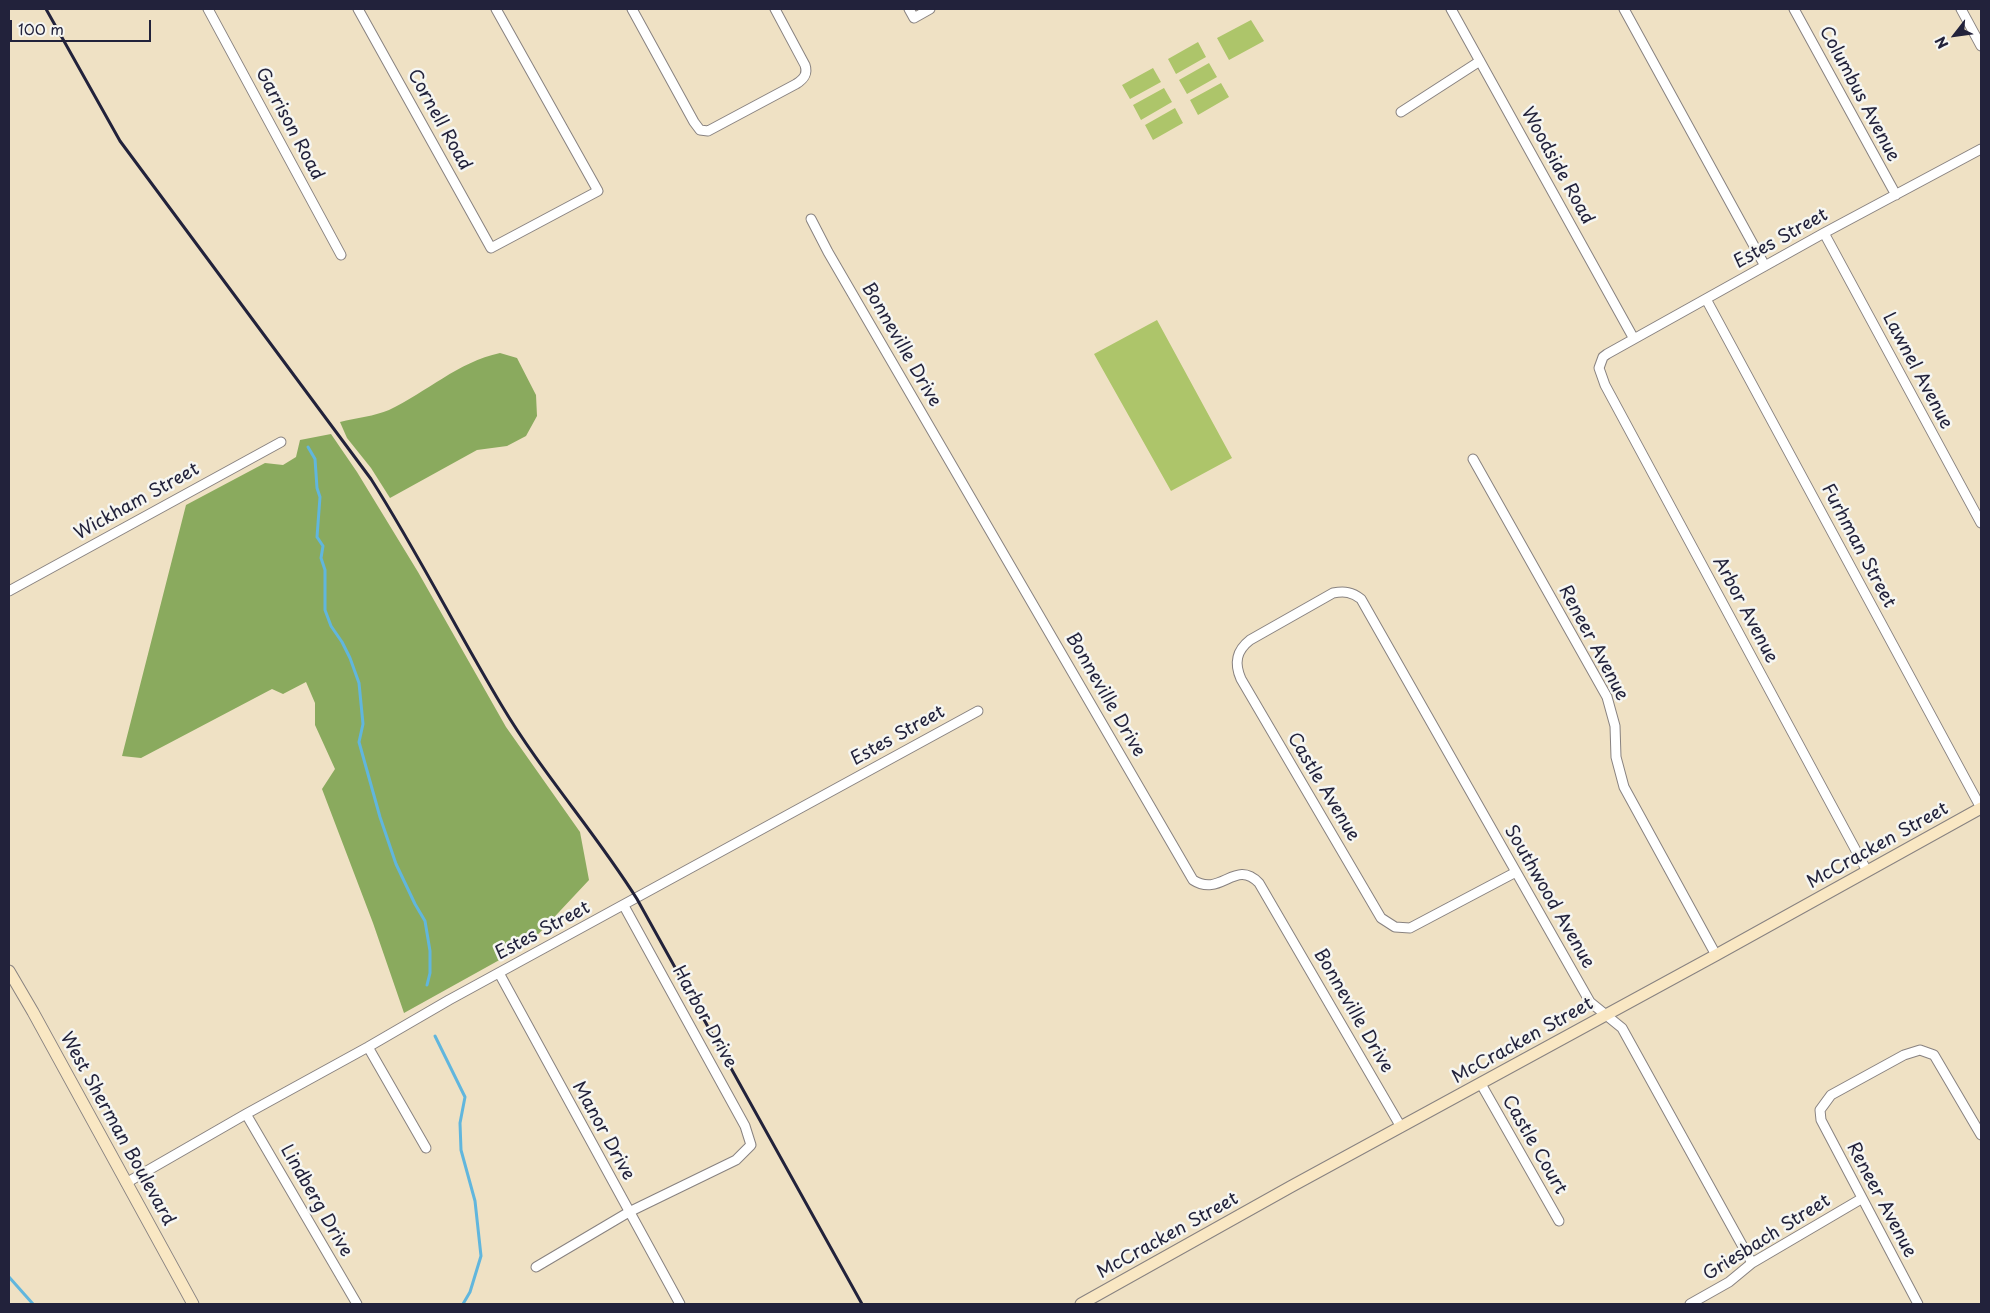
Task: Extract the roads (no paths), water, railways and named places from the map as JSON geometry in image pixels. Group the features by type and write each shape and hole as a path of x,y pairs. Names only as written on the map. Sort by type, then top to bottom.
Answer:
{"street":[{"name":"Garrison Road","path":"208,9 341,255"},
{"name":"Cornell Road","path":"358,9 491,248 598,191 496,9"},
{"path":"632,9 694,122 700,130 712,131 802,81 807,72 806,65 775,9"},
{"path":"909,9 914,18 930,9"},
{"name":"Woodside Road","path":"1452,9 1634,339"},
{"path":"1624,9 1765,266"},
{"name":"Columbus Avenue","path":"1794,9 1896,195"},
{"path":"1961,9 1981,46"},
{"path":"1401,112 1480,61"},
{"name":"Estes Street","path":"1600,362 1603,357 1706,298 1981,149"},
{"name":"Bonneville Drive","path":"811,219 848,287 1193,880 1201,885 1211,885 1243,874 1251,875 1259,883 1401,1127"},
{"name":"Lawnel Avenue","path":"1824,234 1981,523"},
{"name":"Furhman Street","path":"1706,298 1981,808"},
{"name":"Arbor Avenue","path":"1600,362 1599,368 1605,385 1867,871"},
{"name":"Wickham Street","path":"9,591 281,442"},
{"name":"Reneer Avenue","path":"1473,459 1607,697 1616,726 1616,757 1624,787 1716,956"},
{"name":"Castle Avenue","path":"1353,593 1343,591 1334,593 1250,640 1237,656 1236,665 1240,679 1382,918 1395,927 1410,928 1516,872"},
{"name":"Southwood Avenue","path":"1353,593 1361,600 1590,1002 1622,1028 1752,1263"},
{"name":"Estes Street","path":"126,1183 499,973 978,710"},
{"name":"McCracken Street","path":"1082,1304 1095,1301 1401,1127 1716,956 1981,808"},
{"name":"Harbor Drive","path":"624,906 745,1126 751,1145 736,1160 629,1212"},
{"name":"West Sherman Boulevard","path":"9,971 193,1304"},
{"name":"Manor Drive","path":"499,973 680,1304"},
{"path":"368,1047 426,1148"},
{"name":"Reneer Avenue","path":"1918,1304 1820,1120 1820,1110 1831,1095 1904,1054 1920,1050 1934,1055 1981,1135"},
{"name":"Castle Court","path":"1481,1084 1559,1221"},
{"name":"Lindberg Drive","path":"246,1114 357,1304"},
{"name":"Griesbach Street","path":"1690,1304 1729,1282 1752,1263 1861,1199"},
{"path":"536,1267 629,1212"}],"waterway":[{"path":"308,447 315,459 317,488 320,497 317,537 323,546 321,558 325,570 325,610 331,626 350,658 359,683 363,724 359,742 380,817 396,864 425,921 430,951 430,973 427,985"},
{"path":"435,1036 465,1097 460,1123 461,1150 475,1201 481,1256 470,1292 463,1304"},
{"path":"9,1277 33,1304"}],"railway":[{"path":"46,9 120,141 371,479 502,706 534,755 604,850 637,899 862,1304"}]}
